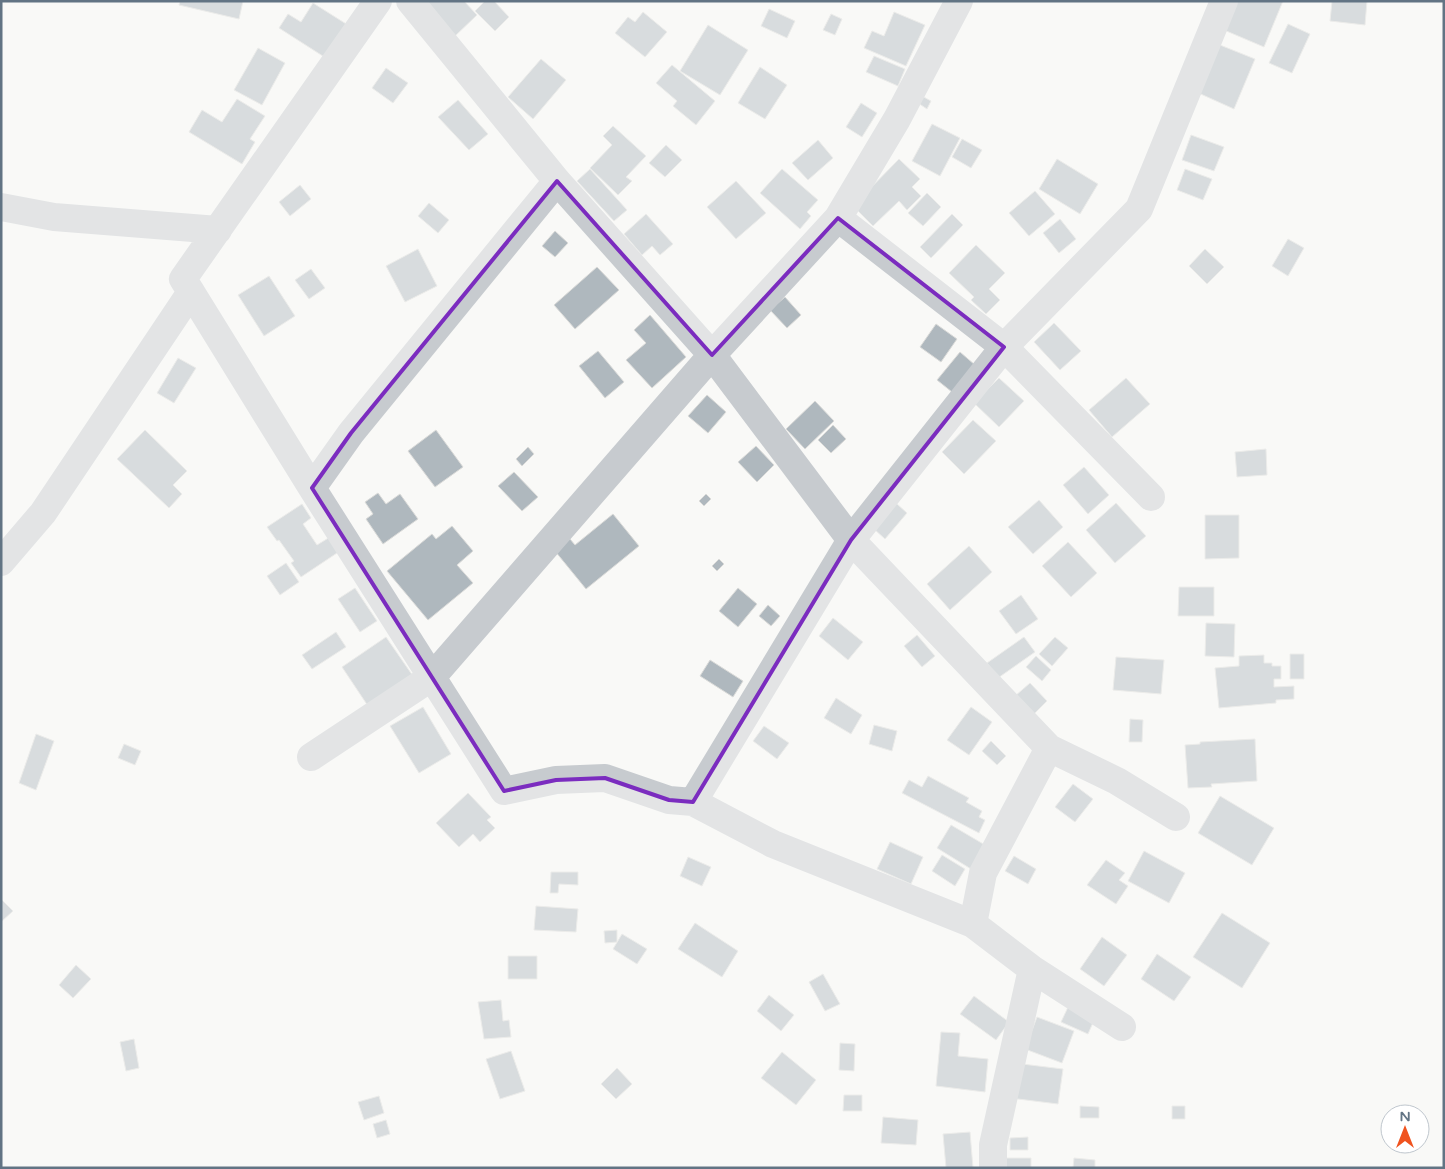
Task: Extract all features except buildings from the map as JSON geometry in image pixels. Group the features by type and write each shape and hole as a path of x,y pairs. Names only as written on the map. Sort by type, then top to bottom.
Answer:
{"street":[{"path":"378,1 183,279 312,488 504,791 556,780 605,778 669,800 693,802 773,844 973,924 1032,969 1122,1027"},
{"path":"410,1 557,181 712,355 850,540 1049,748 1117,781 1176,817"},
{"path":"312,757 432,677 712,355 838,218 896,119 959,1"},
{"path":"693,802 850,540 1004,347 1139,209 1224,1"},
{"path":"312,488 351,433 557,181"},
{"path":"1,207 54,217 218,230"},
{"path":"838,218 1004,347 1151,497"},
{"path":"1,562 43,513 191,292"},
{"path":"973,924 983,873 1049,748"},
{"path":"993,1168 992,1145 1032,969"}],"highlighted area":[{"path":"557,181 712,355 838,218 1004,347 851,540 693,802 669,800 605,778 556,780 504,791 312,488 351,433"}]}
